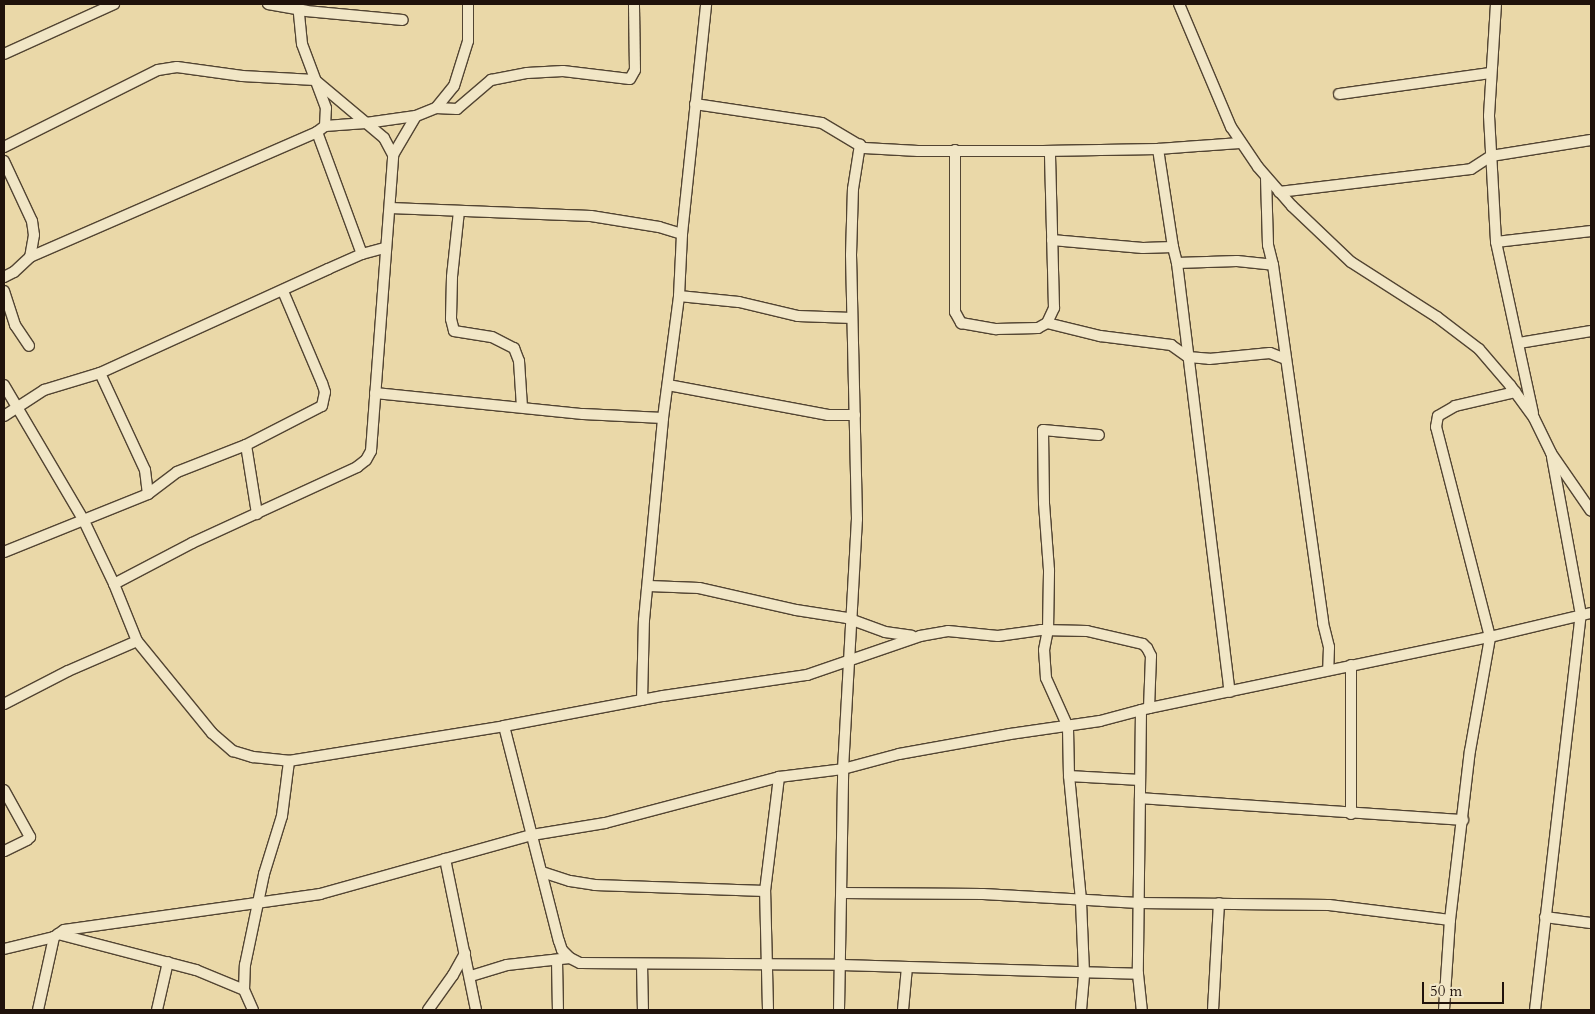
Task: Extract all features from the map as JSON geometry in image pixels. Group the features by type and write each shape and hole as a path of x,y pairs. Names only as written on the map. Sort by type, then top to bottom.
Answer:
{"street":[{"path":"4,54 114,4"},
{"path":"268,4 404,20"},
{"path":"436,108 454,86 468,41 468,4"},
{"path":"4,277 14,272 30,257 321,129 416,116 436,108 457,109 490,80 527,73 563,71 630,79 634,70 634,4"},
{"path":"642,700 644,620 649,586 663,418 679,296 682,234 706,4"},
{"path":"1179,4 1219,103 1240,143 1266,177 1351,262 1437,317 1479,349 1516,392 1534,418 1551,453 1591,511"},
{"path":"1496,4 1489,116 1496,242 1534,418"},
{"path":"298,7 302,44 326,108 321,129 362,254"},
{"path":"4,147 167,68 177,67 242,76 316,80 384,138 393,156"},
{"path":"1339,94 1492,73"},
{"path":"695,104 822,123 864,148 918,151 1050,151 1158,149 1240,143"},
{"path":"114,584 192,543 257,514 366,460 370,451 393,156 416,116"},
{"path":"1279,192 1470,169 1491,156 1591,140"},
{"path":"839,1010 843,769 857,519 851,255 853,189 860,145"},
{"path":"1158,149 1177,263 1230,692"},
{"path":"955,150 955,312 961,323 996,329 1038,328 1047,324 1100,336 1171,345 1188,357 1209,359 1270,353 1286,359"},
{"path":"1047,324 1054,308 1050,151"},
{"path":"4,162 32,221 34,235 30,257"},
{"path":"1266,177 1268,245 1274,265 1323,623 1329,647 1328,670"},
{"path":"390,208 591,216 659,227 682,234"},
{"path":"460,211 452,277 451,319 454,330 492,337 514,348 519,361 522,407"},
{"path":"1496,242 1591,231"},
{"path":"1052,240 1143,248 1173,247"},
{"path":"4,416 44,390 100,373 362,254 385,248"},
{"path":"1177,263 1237,261 1274,265"},
{"path":"4,291 15,325 29,346"},
{"path":"4,552 148,494 177,472 246,445 317,410 324,401 322,383 283,291"},
{"path":"679,296 739,302 798,316 852,318"},
{"path":"1519,343 1591,331"},
{"path":"100,373 145,470 148,494"},
{"path":"668,384 828,415 855,415"},
{"path":"4,385 84,521 114,584 137,641 212,733 233,751 271,761 289,761 504,726 642,700 807,676 920,636 948,631 998,636 1048,630 1087,631 1134,642 1147,648 1151,656 1140,780 1138,974 1142,1010"},
{"path":"1444,1010 1450,920 1464,820 1470,751 1490,637 1436,427 1438,416 1455,406 1516,392"},
{"path":"375,393 584,414 663,418"},
{"path":"1081,1010 1084,973 1081,900 1069,776 1068,727 1046,678 1044,650 1048,630 1048,570 1042,430 1099,435"},
{"path":"246,445 257,514"},
{"path":"1535,1010 1545,917 1586,614 1551,453"},
{"path":"649,586 700,588 796,610 851,619 892,634 920,636"},
{"path":"4,949 56,936 64,930 320,894 532,836 605,823 778,777 843,769 899,754 1010,734 1068,727 1351,665 1490,637 1586,614"},
{"path":"4,704 68,671 137,641"},
{"path":"1351,665 1351,814"},
{"path":"504,726 559,941 562,950 570,958 580,963 841,965 1138,974"},
{"path":"253,1010 244,990 245,965 257,902 282,816 289,761"},
{"path":"1069,776 1140,780"},
{"path":"768,1010 765,891 778,777"},
{"path":"4,790 30,837 4,850"},
{"path":"1140,798 1351,814 1464,820"},
{"path":"445,859 470,976 470,989 476,1010"},
{"path":"542,872 570,881 595,885 765,891"},
{"path":"842,893 983,894 1139,903 1329,905 1450,920"},
{"path":"1213,1010 1219,904"},
{"path":"1545,917 1591,923"},
{"path":"56,936 196,970 244,990"},
{"path":"38,1010 56,936"},
{"path":"428,1010 453,975 465,953"},
{"path":"470,976 508,965 570,958"},
{"path":"557,960 558,1010"},
{"path":"158,1010 168,962"},
{"path":"642,964 643,1010"},
{"path":"903,1010 908,967"}]}
